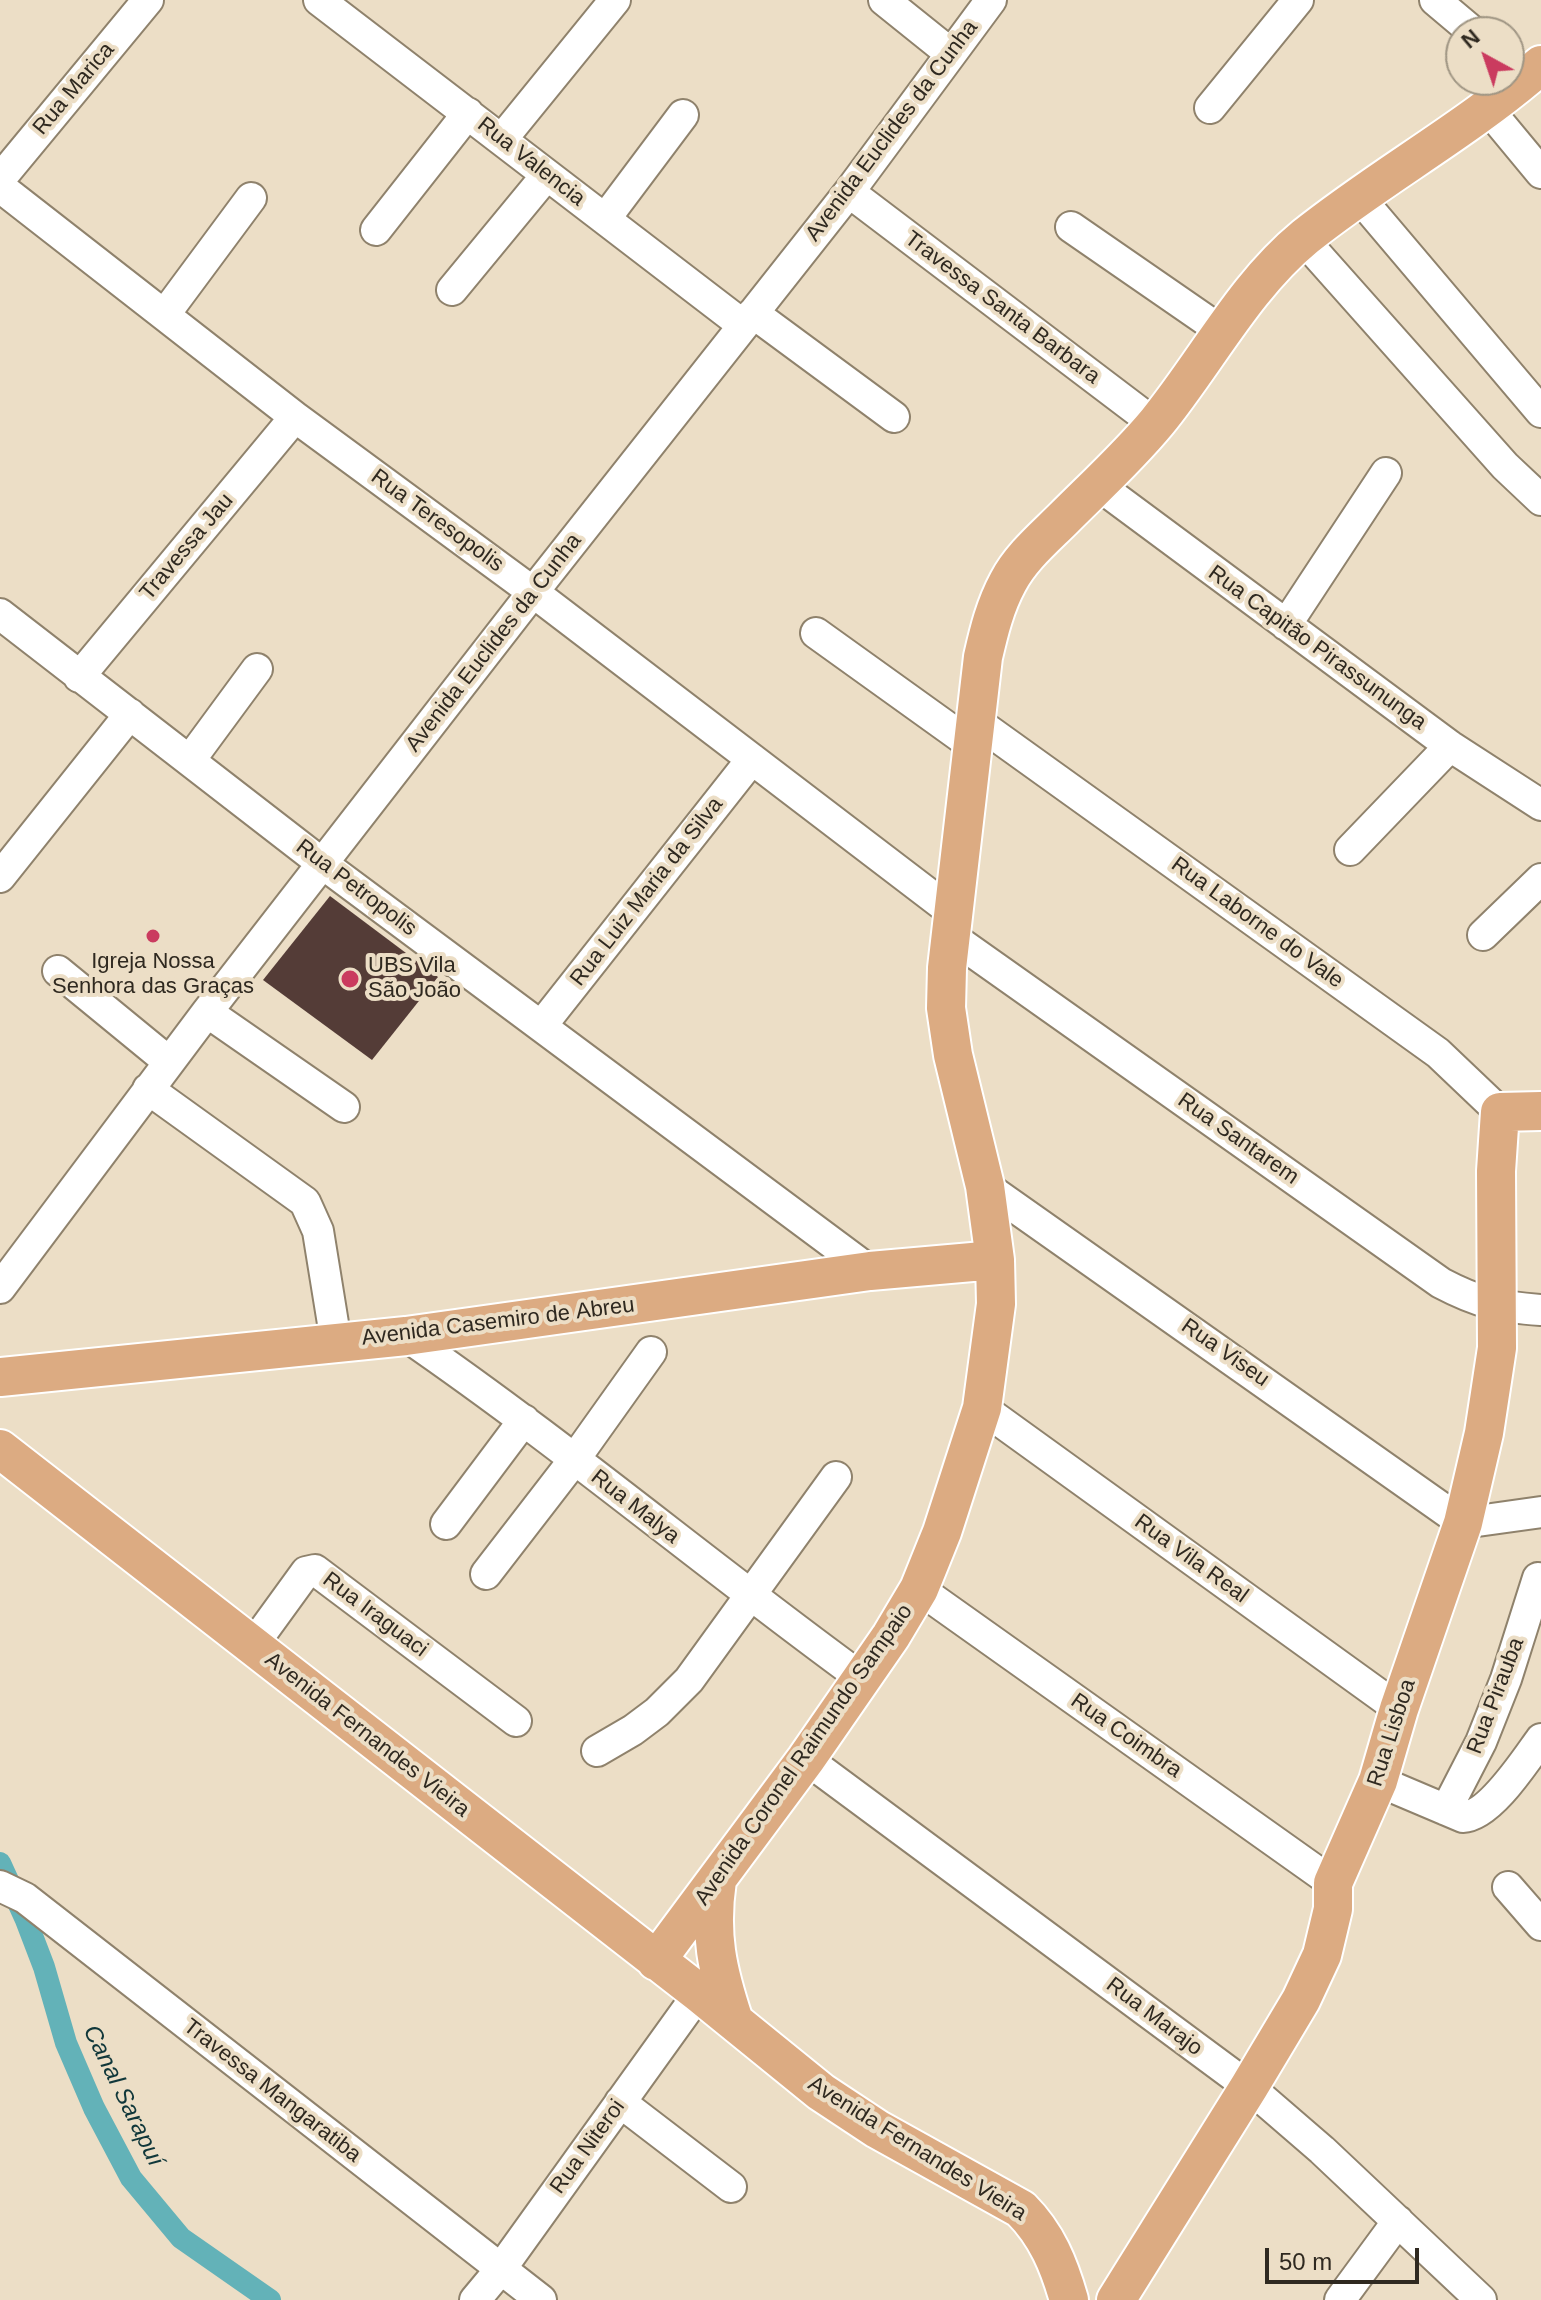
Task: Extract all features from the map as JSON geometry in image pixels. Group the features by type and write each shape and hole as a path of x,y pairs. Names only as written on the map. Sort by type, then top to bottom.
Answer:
{"main road":[{"name":"Avenida Coronel Raimundo Sampaio","path":"656,1961 863,1679 919,1589 942,1532 982,1408 996,1304 995,1260 985,1186 953,1055 946,1008 950,923 983,657 993,618 1008,581 1026,556 1155,424 1253,292 1303,239 1358,196 1488,109 1526,68"},
{"path":"1500,1112 1541,1111"},
{"name":"Rua Lisboa","path":"1116,2300 1301,2000 1322,1955 1333,1909 1333,1883 1378,1781 1399,1709 1463,1523 1497,1348 1496,1171 1500,1112"},
{"name":"Avenida Casemiro de Abreu","path":"0,1377 406,1336 870,1271 995,1260"},
{"name":"Avenida Fernandes Vieira","path":"0,1449 699,1993 821,2092 877,2129 1021,2209 1039,2227 1052,2251 1069,2300"},
{"path":"717,1880 712,1911 713,1940 716,1962 734,2021"}],"street":[{"name":"Rua Marica","path":"0,179 148,0"},
{"name":"Rua Valencia","path":"319,0 605,219 894,417"},
{"path":"502,139 615,0"},
{"path":"884,0 950,53"},
{"name":"Avenida Euclides da Cunha","path":"0,1288 207,1012 849,192 991,0"},
{"path":"1210,108 1298,0"},
{"path":"1435,0 1454,16"},
{"path":"1488,109 1541,173"},
{"path":"376,230 468,113"},
{"path":"605,219 683,115"},
{"path":"452,290 546,176"},
{"name":"Rua Teresopolis","path":"0,187 295,417 533,592 752,759 950,923"},
{"name":"Travessa Santa Barbara","path":"849,192 1155,424"},
{"path":"1358,196 1541,412"},
{"path":"165,314 251,198"},
{"path":"1071,227 1223,332"},
{"path":"1303,239 1505,466 1541,500"},
{"name":"Travessa Jau","path":"79,677 295,417"},
{"path":"1286,625 1386,473"},
{"name":"Rua Capitão Pirassununga","path":"1098,485 1450,746 1541,805"},
{"name":"Rua Petropolis","path":"0,614 323,864 870,1271"},
{"name":"Rua Laborne do Vale","path":"816,633 973,732 1438,1053 1500,1112"},
{"path":"190,760 257,669"},
{"path":"0,877 130,714"},
{"path":"1350,850 1450,746"},
{"name":"Rua Luiz Maria da Silva","path":"542,1025 752,759"},
{"path":"1483,935 1541,879"},
{"name":"Rua Santarem","path":"950,923 1441,1283 1469,1298 1497,1306 1541,1310"},
{"path":"58,971 169,1062"},
{"path":"207,1012 344,1107"},
{"path":"148,1089 305,1202 318,1231 336,1342"},
{"name":"Rua Viseu","path":"985,1186 1463,1523"},
{"name":"Rua Malya","path":"406,1336 524,1420 749,1596 863,1679"},
{"path":"486,1574 574,1460 651,1352"},
{"name":"Rua Vila Real","path":"982,1408 1399,1709"},
{"path":"446,1524 524,1420"},
{"path":"597,1751 645,1721 689,1680 836,1477"},
{"path":"1463,1523 1541,1512"},
{"name":"Rua Iraguaci","path":"253,1645 306,1572 315,1570 516,1721"},
{"name":"Rua Pirauba","path":"1446,1810 1481,1742 1506,1679 1538,1578"},
{"name":"Rua Coimbra","path":"919,1589 1333,1883"},
{"path":"1378,1781 1463,1817 1479,1813 1509,1781 1541,1739"},
{"name":"Rua Marajo","path":"806,1759 1249,2087 1481,2300"},
{"path":"1508,1887 1541,1925"},
{"name":"Travessa Mangaratiba","path":"12,1892 541,2300"},
{"name":"Rua Niteroi","path":"475,2300 500,2270 699,1993"},
{"path":"620,2102 731,2187"},
{"path":"1340,2300 1398,2221"}],"building":[{"name":"UBS Vila São João","path":"330,896 438,977 372,1060 263,980"}],"waterway":[{"name":"Canal Sarapuí","path":"0,1863 44,1967 66,2043 94,2108 131,2178 181,2238 270,2300"}],"place":[{"name":"Igreja Nossa Senhora das Graças","path":"153,936"},
{"name":"UBS Vila São João","path":"350,979"}]}
